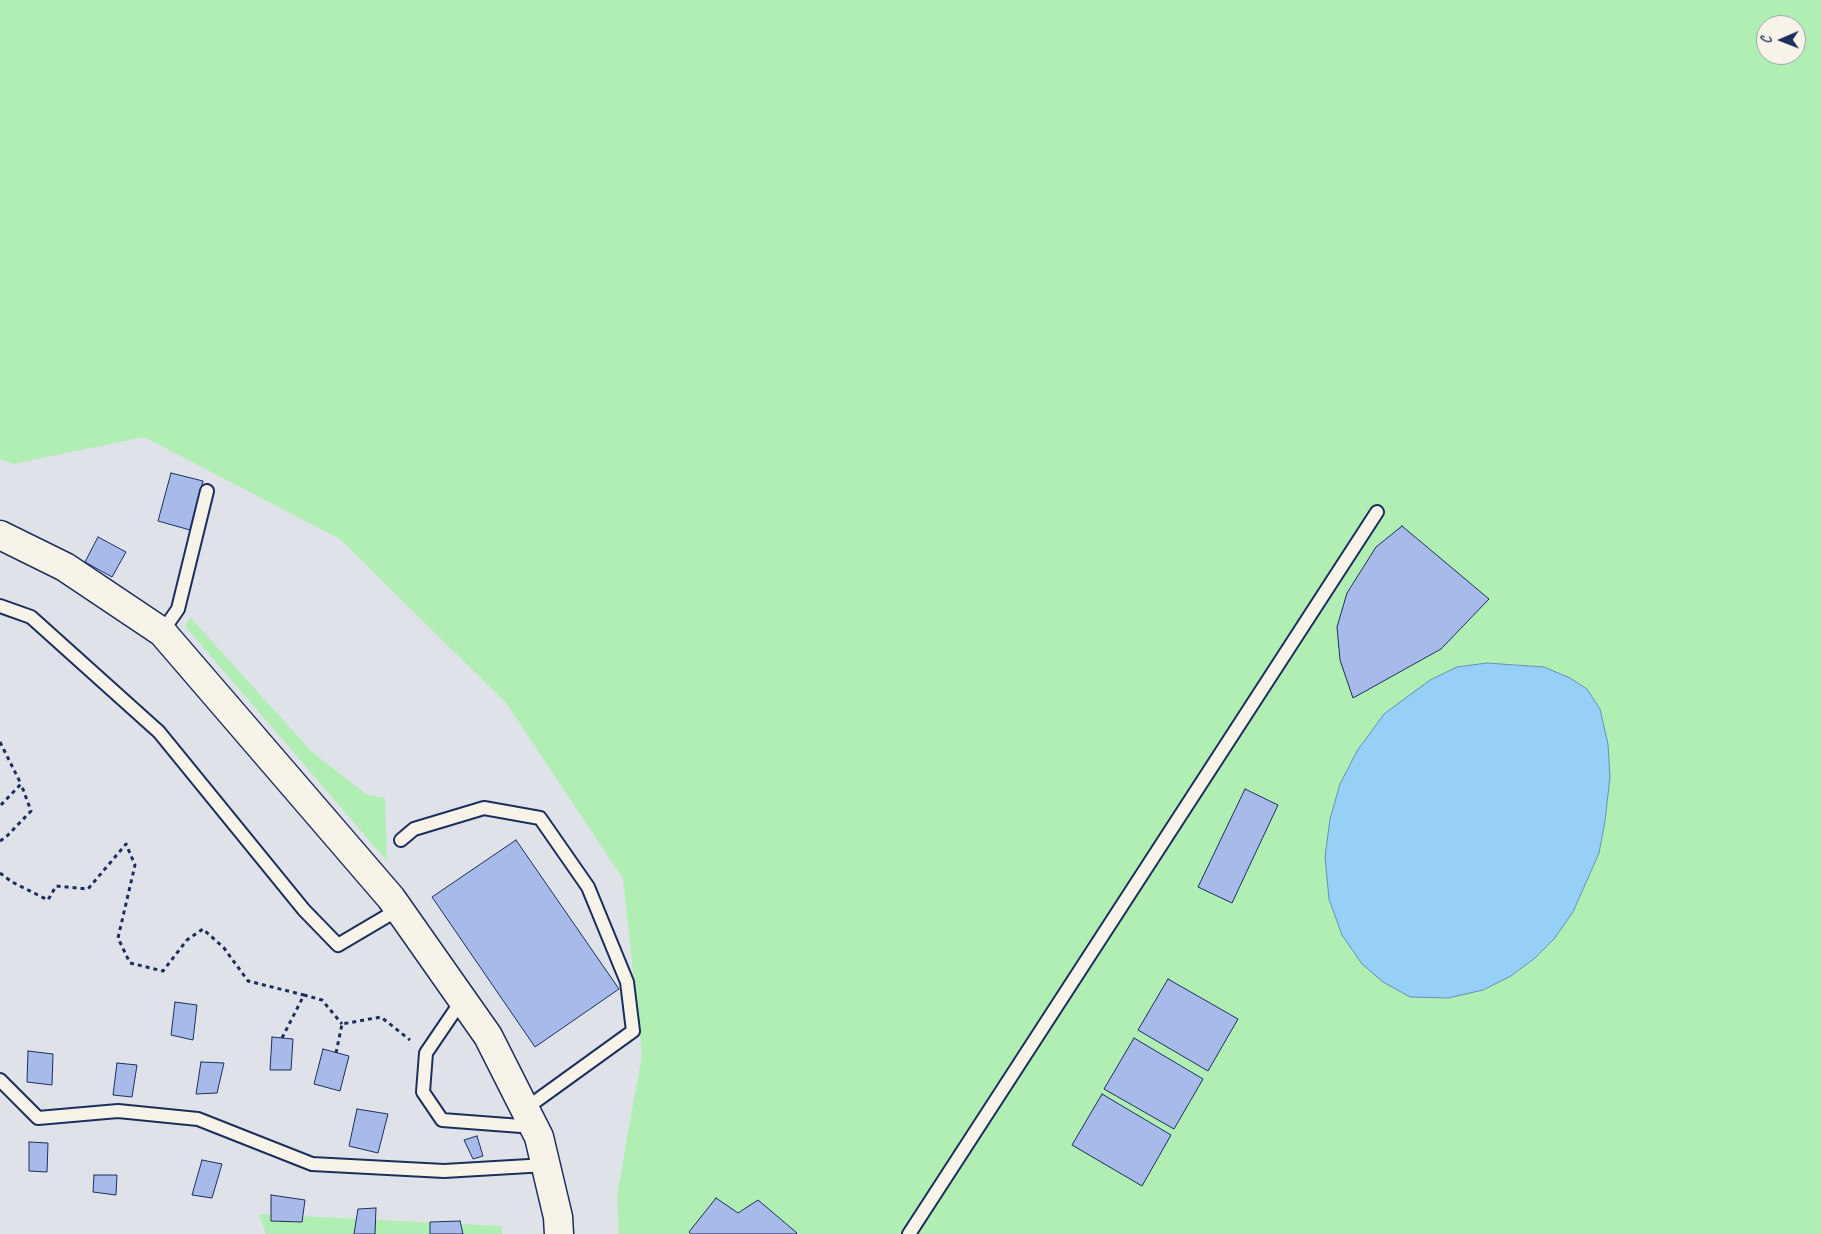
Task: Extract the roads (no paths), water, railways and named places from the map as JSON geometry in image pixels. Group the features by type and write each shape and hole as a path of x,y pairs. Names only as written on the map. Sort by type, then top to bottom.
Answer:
{"street":[{"path":"0,535 65,567 162,632 399,909 488,1036 530,1118 539,1137 546,1165 558,1217 558,1234"}],"lane":[{"path":"162,632 178,609 207,490"},
{"path":"909,1234 1377,512"},
{"path":"0,606 31,617 159,732 304,910 338,945 399,909"},
{"path":"401,840 414,829 484,808 540,818 588,886 627,982 633,1031 530,1118 442,1120 423,1092 426,1053 462,1000"},
{"path":"0,1080 38,1118 118,1111 198,1119 312,1164 444,1171 546,1165"}],"water":[{"path":"1487,663 1544,667 1570,678 1587,689 1600,709 1608,744 1610,777 1599,853 1573,912 1554,939 1535,958 1511,976 1483,990 1448,998 1410,997 1383,982 1362,964 1342,935 1329,899 1325,857 1330,819 1340,784 1357,751 1384,714 1430,680 1457,667"}]}
